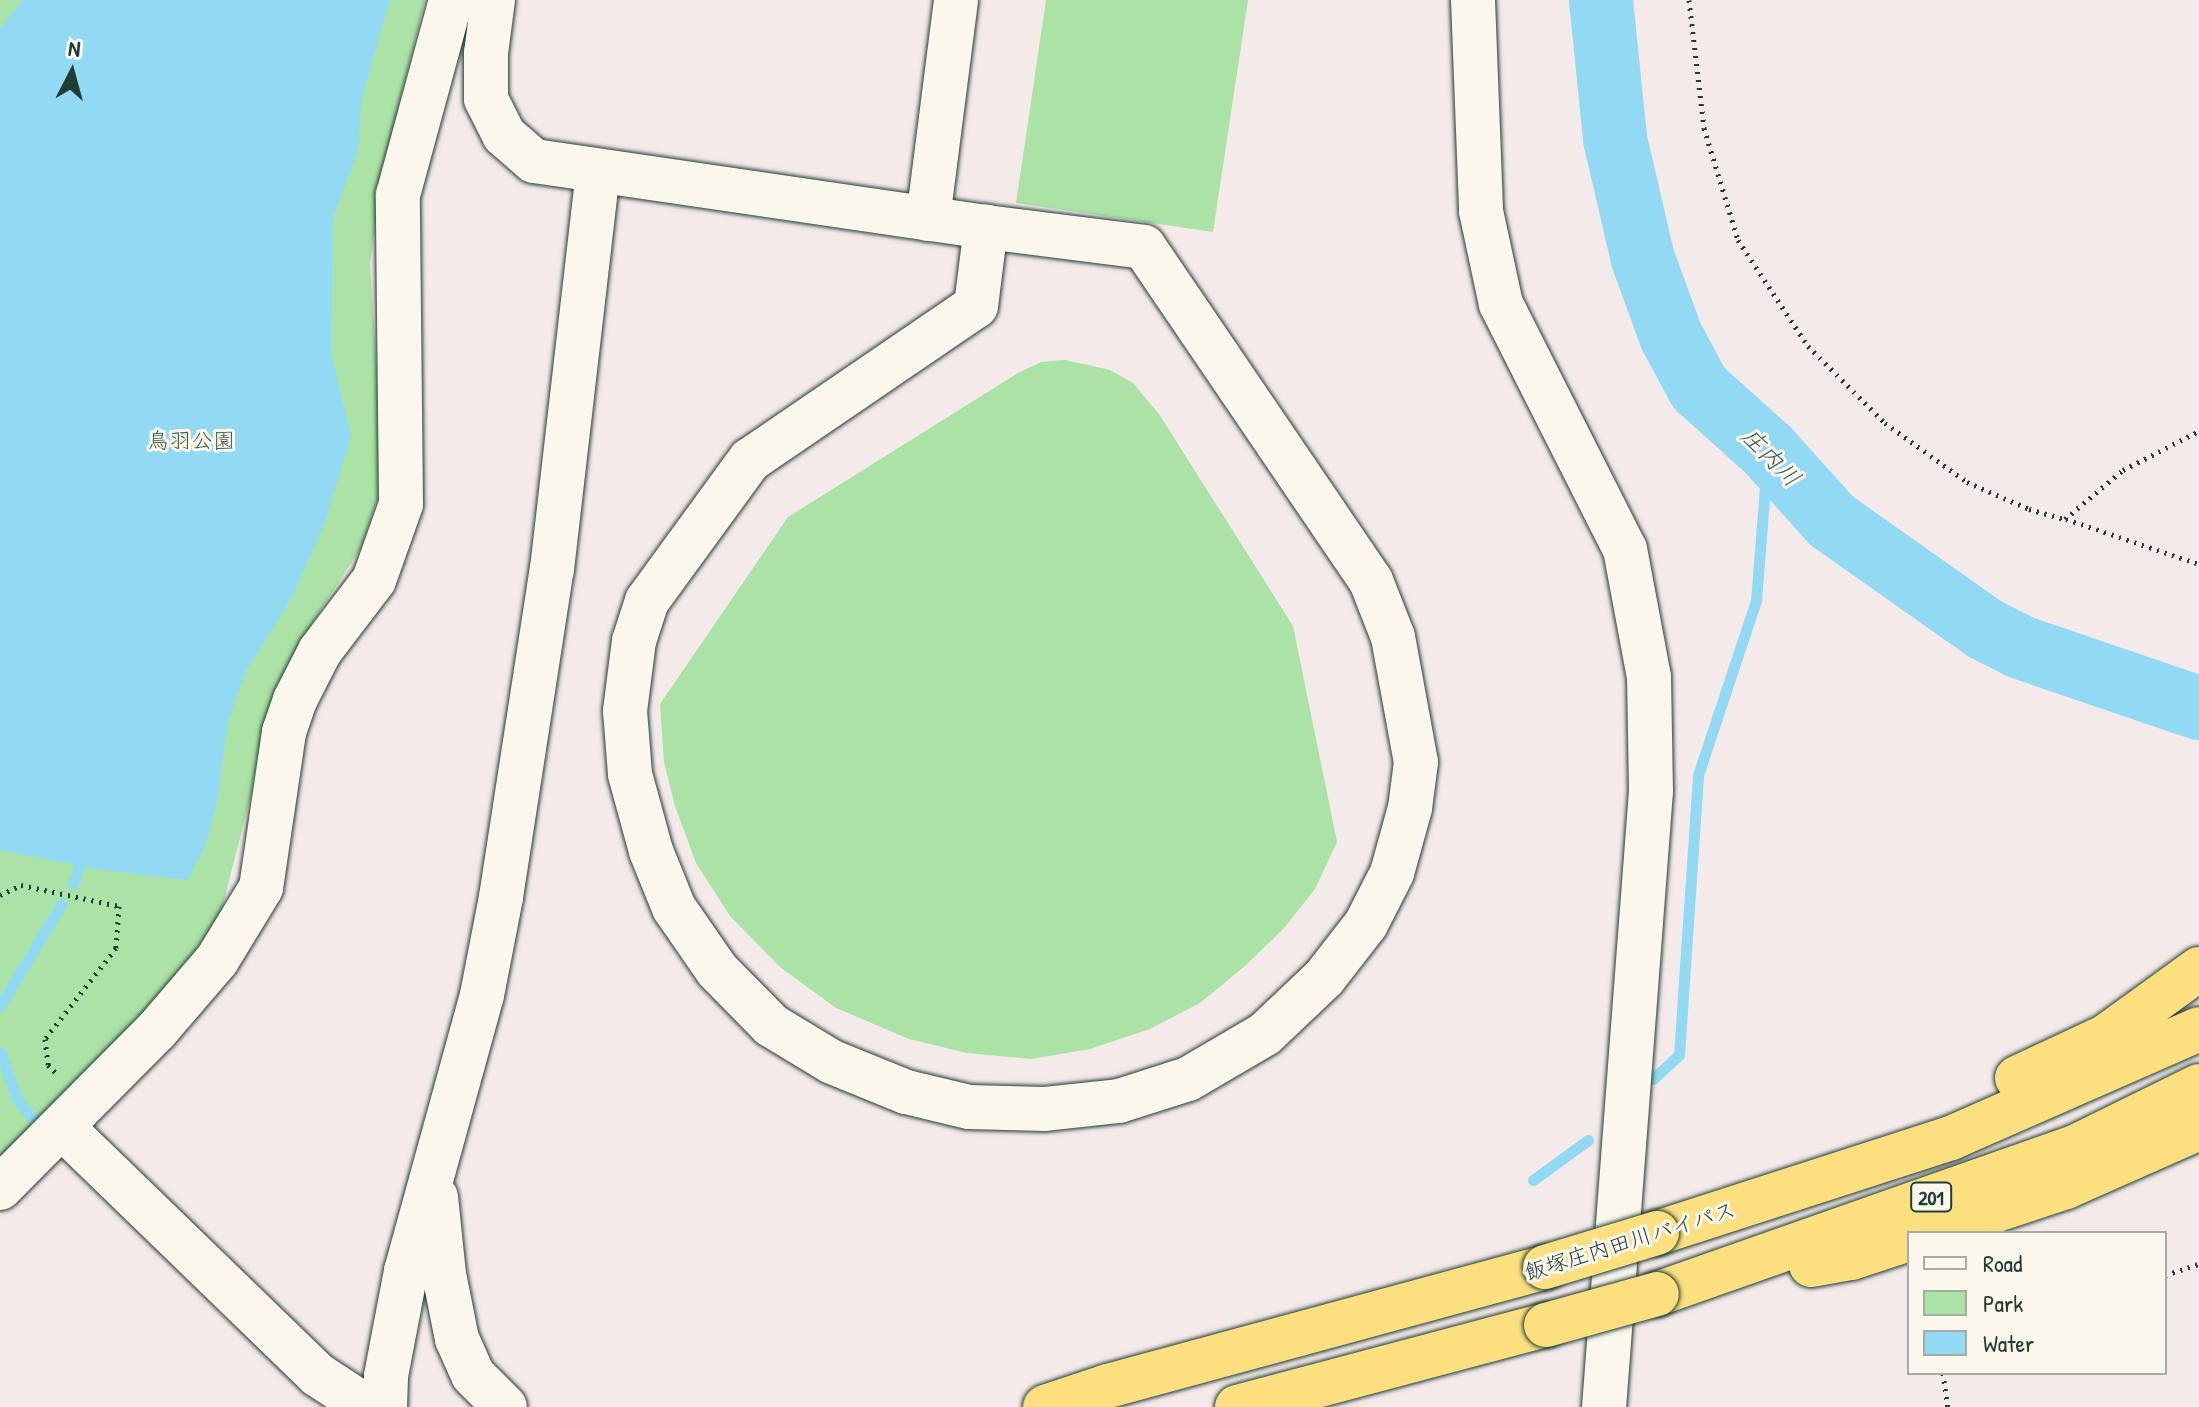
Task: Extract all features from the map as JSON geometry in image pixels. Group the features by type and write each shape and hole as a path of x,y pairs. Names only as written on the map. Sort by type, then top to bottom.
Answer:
{"highway":[{"path":"1713,1217 2105,1037 2199,969"},
{"name":"飯塚庄内田川バイパス","path":"1045,1407 1108,1386 1545,1267 1713,1217 1951,1138 2199,1029"},
{"name":"201","path":"1237,1407 1669,1290 2079,1145 2199,1086"},
{"path":"1933,1231 2066,1187 2199,1128"},
{"path":"1669,1290 1851,1258 1907,1240"}],"street":[{"path":"0,1188 75,1116 217,960 261,888 284,732 295,700 320,651 374,580 401,504 398,195 451,0"},
{"path":"493,0 486,53 486,99 504,135 534,161 598,173 1144,247 1371,581 1393,637 1416,762 1410,808 1392,873 1366,924 1324,978 1265,1034 1188,1079 1119,1101 1045,1109 969,1107 906,1092 832,1062 771,1025 717,970 674,908 651,851 630,774 625,711 634,641 647,601 750,460 976,306 986,227"},
{"path":"928,219 956,0"},
{"path":"1473,0 1481,211 1501,304 1625,549 1649,677 1651,791 1604,1407"},
{"path":"385,1407 386,1376 406,1271 434,1179 482,995 501,897 552,569 598,173"},
{"path":"75,1116 318,1375 367,1407"},
{"path":"434,1179 444,1274 457,1339 473,1375 505,1407"}],"path":[{"path":"1689,0 1704,128 1738,240 1808,346 1885,423 1967,482 2029,509 2199,564"},
{"path":"2065,519 2123,470 2199,431"},
{"path":"0,895 21,885 119,906 116,948 45,1039 48,1065 75,1116"},
{"path":"2167,1274 2199,1264"},
{"path":"1943,1375 1948,1407"}],"green space":[{"name":"鳥羽公園","path":"0,0 425,0 382,174 370,265 384,479 361,548 311,625 265,718 251,795 218,924 171,985 0,1160"},
{"path":"1046,0 1248,0 1213,232 1016,203"},
{"path":"1065,360 1110,370 1133,383 1159,414 1293,626 1337,842 1315,889 1285,927 1245,966 1200,1003 1150,1029 1090,1049 1031,1059 967,1053 909,1039 836,1008 780,967 730,916 696,863 675,806 664,762 660,704 788,517 1018,373 1041,362"}],"water":[{"name":"鳥羽公園","path":"23,0 390,0 361,101 358,151 333,218 331,353 351,436 324,525 291,599 246,671 228,722 216,807 205,846 188,880 102,870 0,850 0,28"}],"waterway":[{"name":"庄内川","path":"1601,0 1615,139 1643,259 1671,336 1699,388 1768,450 1832,521 1985,629 2020,647 2199,708"},
{"path":"1653,1079 1679,1055 1698,775 1756,601 1768,450"},
{"path":"73,884 80,865"},
{"path":"0,1006 62,903"},
{"path":"0,1052 18,1101 38,1124"},
{"path":"1533,1180 1588,1140"}]}
